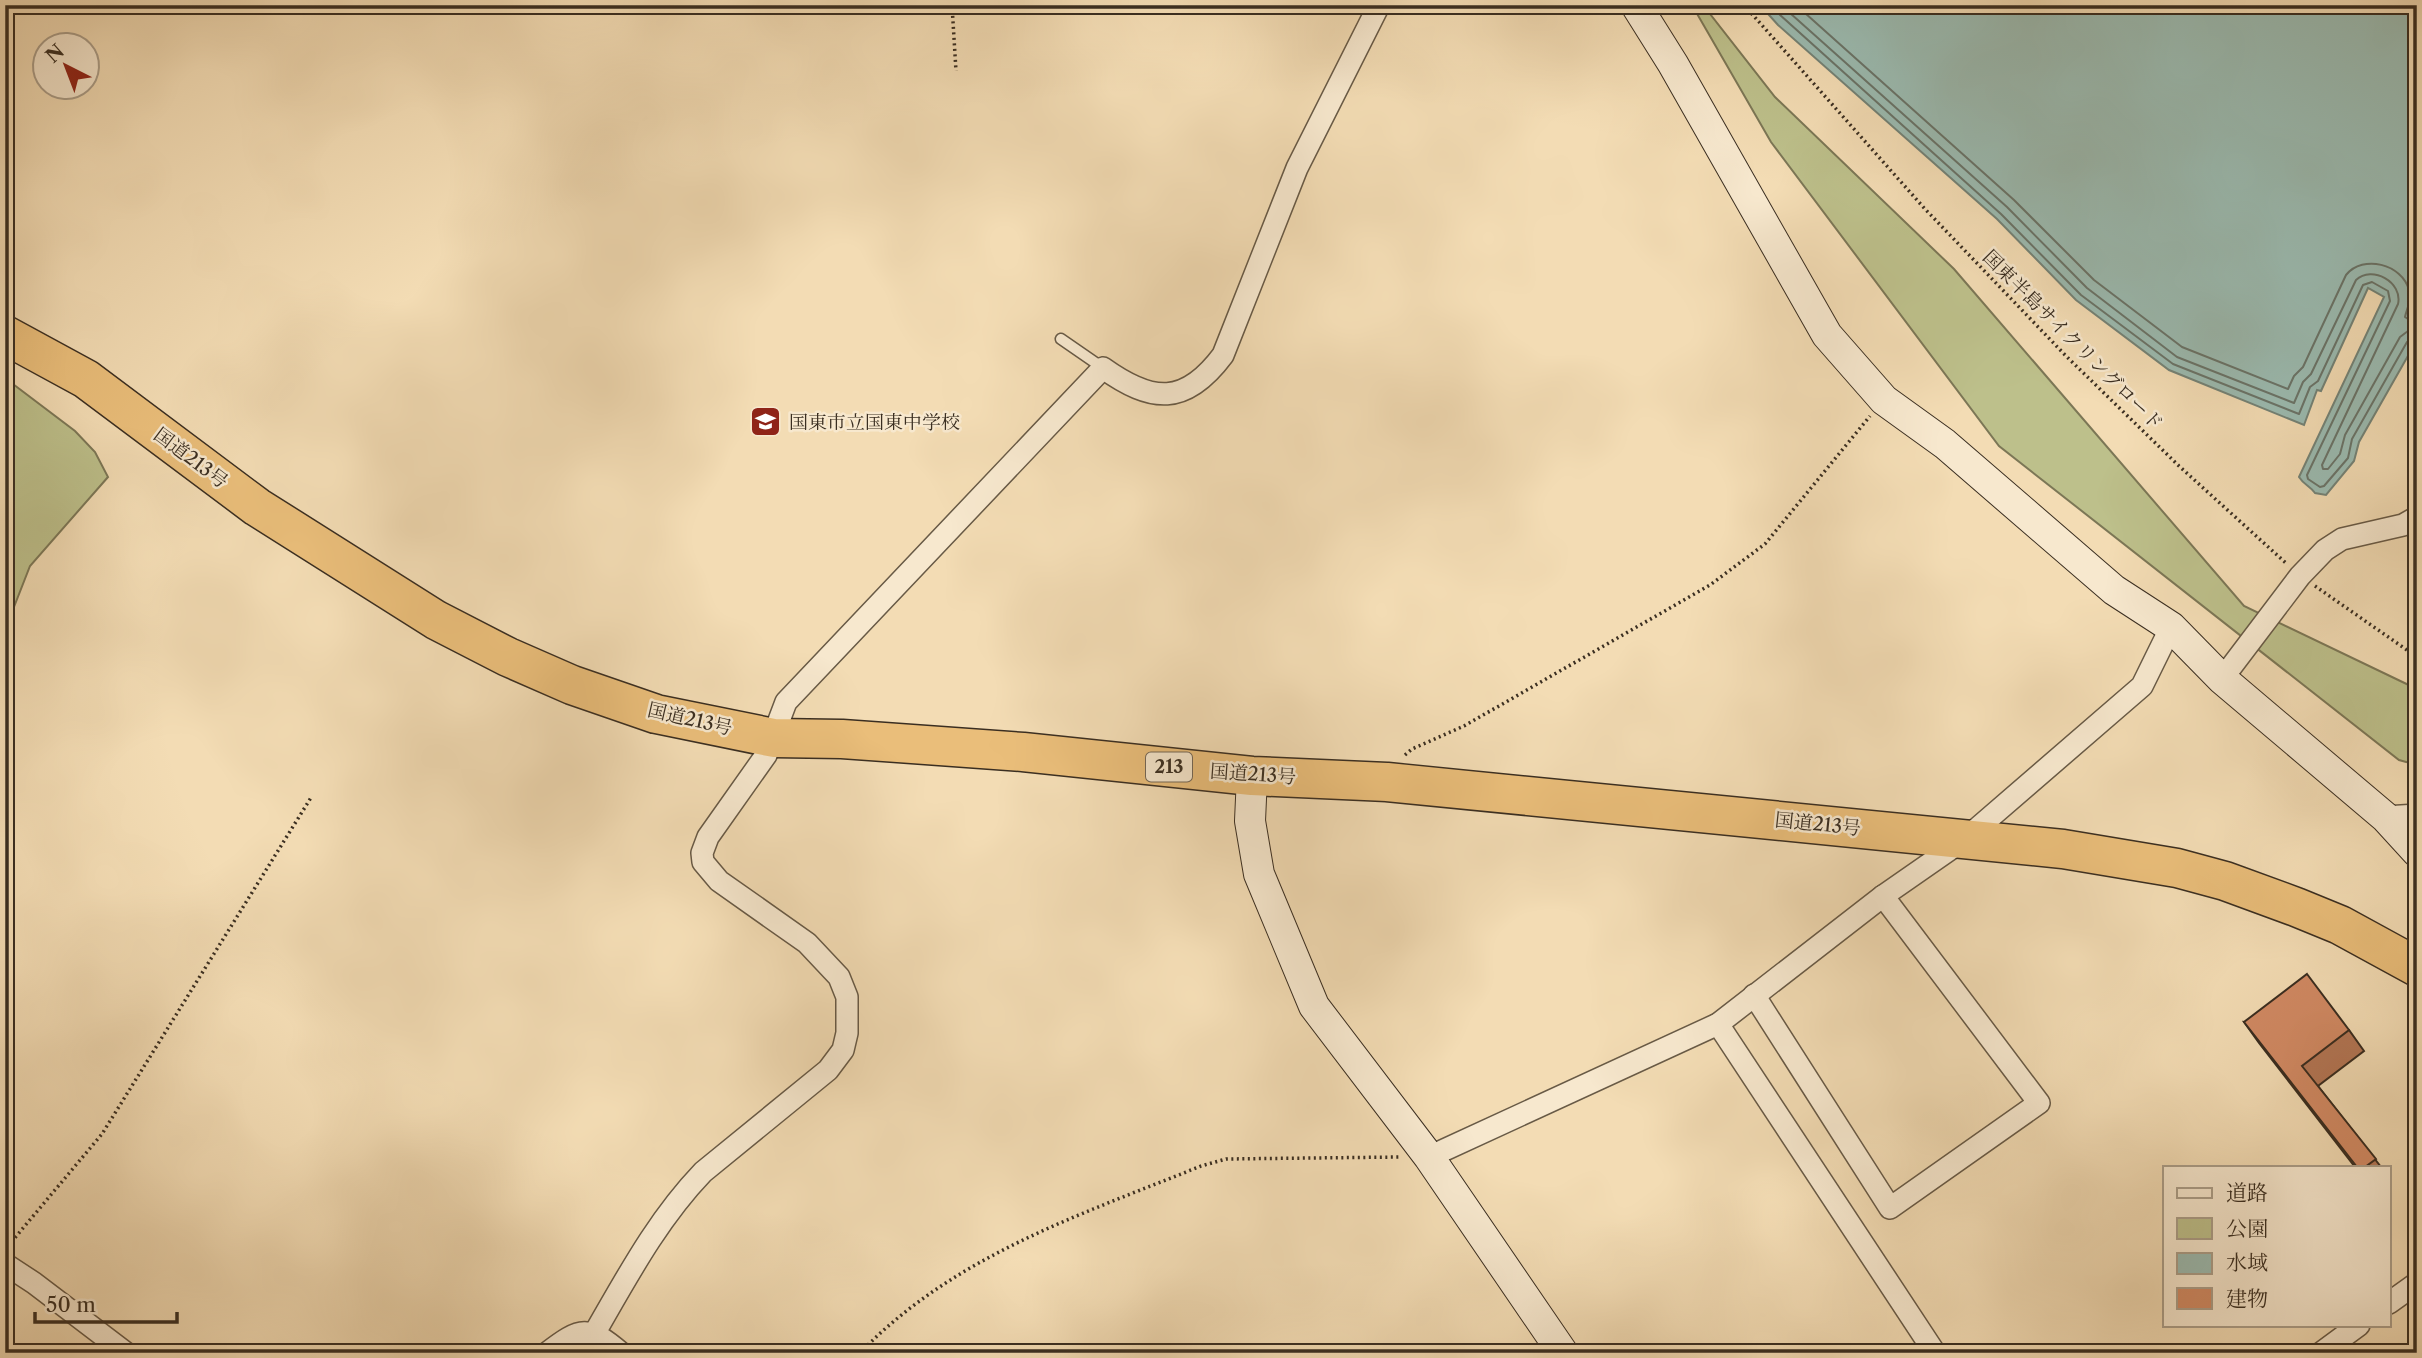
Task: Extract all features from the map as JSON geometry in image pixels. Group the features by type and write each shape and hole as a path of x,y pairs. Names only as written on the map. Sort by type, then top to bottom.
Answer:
{"highway":[{"name":"国道213号","path":"5,335 86,379 257,507 436,620 508,657 572,685 656,714 774,738 842,739 1023,752 1252,776 1388,782 2063,849 2177,868 2224,881 2340,925 2417,967"}],"street":[{"path":"594,1334 653,1232 688,1187 828,1070 843,1050 849,1012 839,976 807,943 719,881 703,862 702,853 708,837 766,755 786,702 1103,368 1135,388 1167,394 1193,386 1217,364 1223,355 1297,168 1379,5"},
{"path":"1636,5 1673,64 1827,335 1884,400 1945,444 2115,590 2171,626 2222,679 2385,817 2417,852"},
{"path":"2222,679 2312,562 2333,544 2350,537 2403,526 2417,517"},
{"path":"1429,1157 1718,1024 1883,896 1965,839 2142,686 2171,626"},
{"path":"1252,776 1250,821 1259,874 1314,1006 1429,1157 1563,1353"},
{"path":"2385,817 2417,816"},
{"path":"1754,996 1890,1208 2039,1103 1883,896"},
{"path":"1718,1024 1935,1353"},
{"path":"5,1264 126,1353"},
{"path":"2390,1302 2417,1283"},
{"path":"2321,1353 2358,1326"},
{"path":"547,1353 580,1333 604,1338 621,1353"}],"lane":[{"path":"1061,339 1103,368"}],"path":[{"path":"952,5 956,71"},
{"name":"国東半島サイクリングロード","path":"1744,5 1925,209 2066,356 2179,466 2301,576 2417,657"},
{"path":"1388,782 1395,763 1412,749 1464,726 1710,585 1765,544 1884,400"},
{"path":"5,1249 102,1134 312,796"},
{"path":"860,1353 904,1311 949,1279 999,1251 1045,1228 1201,1166 1226,1159 1429,1157"}],"green space":[{"path":"1692,5 1703,5 1775,97 1954,269 2244,606 2417,689 2417,765 2399,760 1999,446 1771,142"},
{"path":"5,378 75,431 95,452 108,477 30,566 5,630"}],"water":[{"path":"1760,5 2417,5 2417,340 2359,442 2354,461 2326,495 2315,493 2299,477 2384,297 2368,288 2321,391 2317,390 2304,425 2169,370 2076,300 1997,219 1778,25"}],"building":[{"path":"2307,974 2349,1030 2302,1066 2376,1159 2366,1166 2356,1166 2244,1022"}],"place":[{"name":"国東市立国東中学校","path":"766,422"}]}
